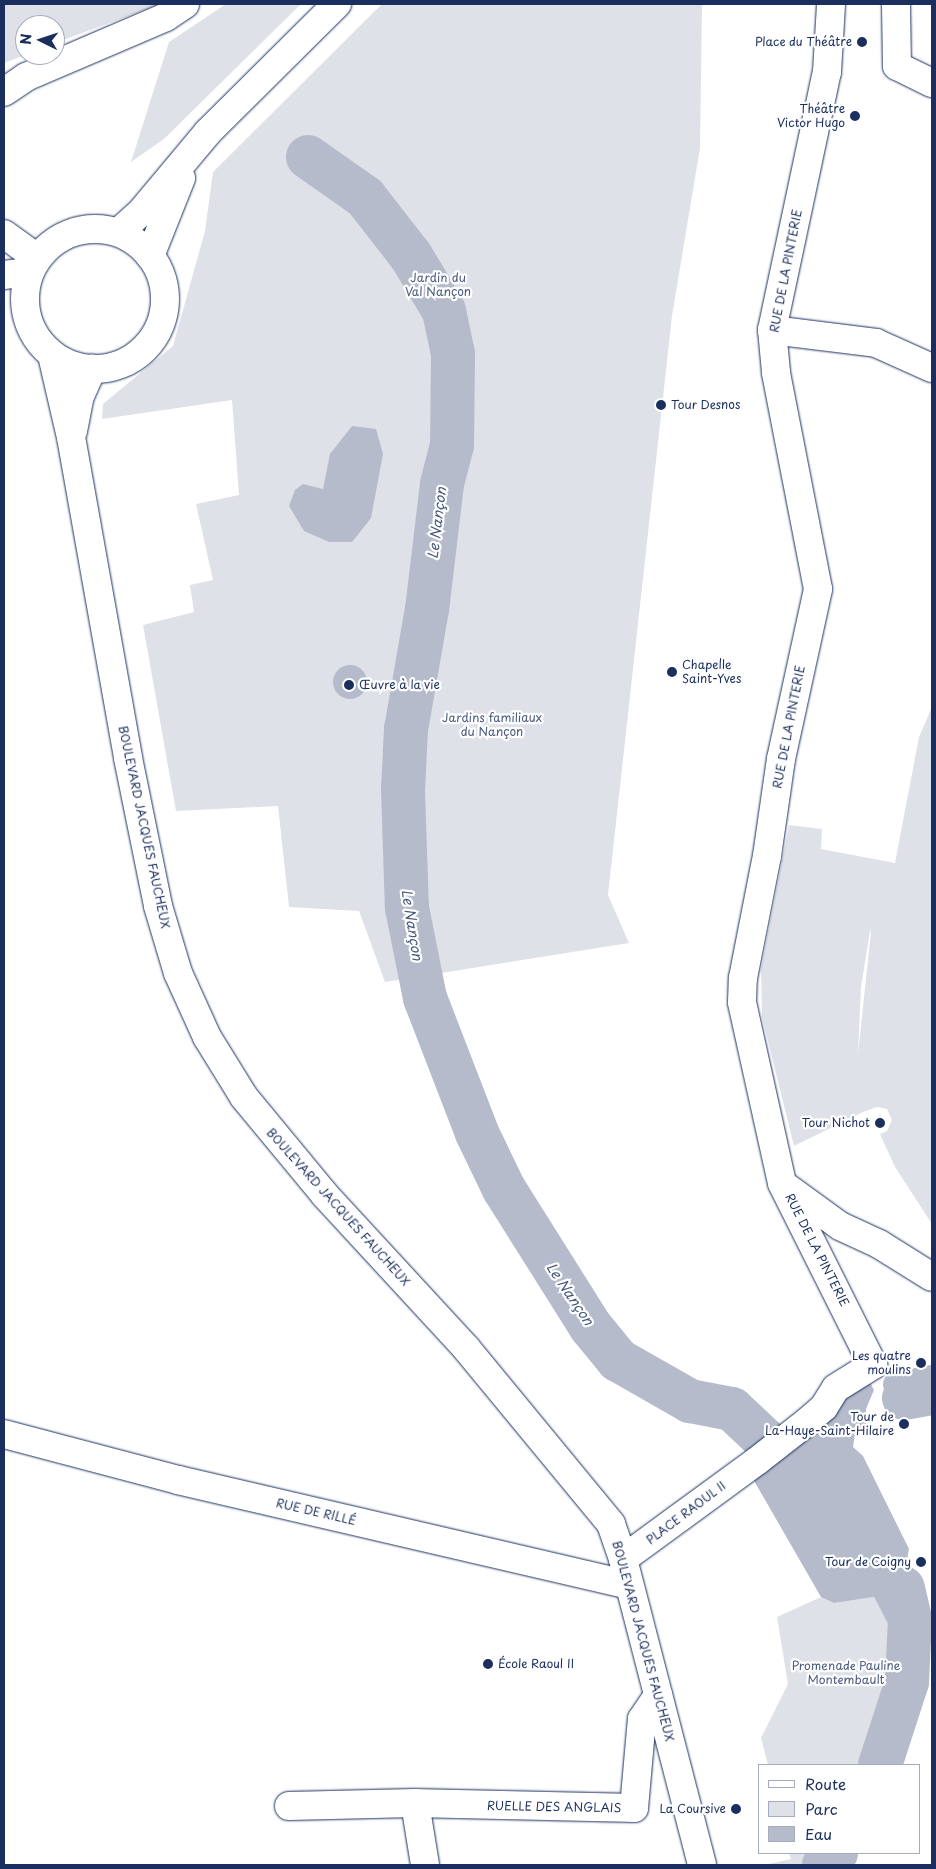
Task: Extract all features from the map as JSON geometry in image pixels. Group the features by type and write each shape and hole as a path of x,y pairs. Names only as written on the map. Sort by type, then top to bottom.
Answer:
{"street":[{"path":"4,92 26,77 166,17 185,4"},
{"path":"119,232 142,211 208,132 337,4"},
{"name":"RUE DE LA PINTERIE","path":"831,4 827,72 772,330 776,372 818,589 781,759 766,856 743,978 742,1002 782,1184 874,1365"},
{"path":"896,4 897,66 932,83"},
{"path":"150,256 180,180 208,132"},
{"path":"4,234 23,268 24,293 15,309 40,343 52,355 78,367 92,369 114,366 135,357 154,334 161,321 165,298 161,276 150,256 137,242 119,232 97,228 74,231 53,242 23,268"},
{"path":"772,330 876,344 932,368"},
{"name":"BOULEVARD JACQUES FAUCHEUX","path":"52,355 71,438 128,758 158,906 178,973 207,1037 244,1097 286,1150 466,1348 611,1524 626,1572 702,1865"},
{"name":"BOULEVARD JACQUES FAUCHEUX","path":"71,438 80,396 92,369"},
{"path":"782,1184 840,1226 879,1244 932,1277"},
{"name":"PLACE RAOUL II","path":"626,1572 748,1466 824,1407 836,1388 874,1365"},
{"name":"RUE DE RILLÉ","path":"4,1434 178,1480 626,1572"},
{"name":"RUELLE DES ANGLAIS","path":"289,1806 415,1803 634,1808 642,1719 658,1695"},
{"path":"415,1803 425,1865"}],"green space":[{"path":"4,4 161,4 65,39 65,15 15,15 15,59 4,63"},
{"path":"226,4 301,4 164,139 131,162 169,42"},
{"name":"Jardin du Val Nançon","path":"382,4 702,4 700,148 672,316 608,895 629,943 385,982 359,911 289,907 278,806 176,811 143,625 194,612 190,585 213,580 196,504 239,495 232,400 102,419 103,404 173,346 205,231 213,172"},
{"path":"932,707 932,1224 895,1167 880,1134 887,1131 892,1120 887,1109 877,1107 863,1112 794,1146 762,1017 761,969 789,825 822,829 821,849 895,863 919,737","holes":["871,932 858,1054 861,987"]},
{"path":"932,1381 932,1410 916,1413 904,1387"},
{"name":"Promenade Pauline Montembault","path":"821,1597 834,1603 874,1597 897,1641 906,1646 907,1682 880,1764 768,1764 761,1738 788,1684 777,1617"},
{"path":"789,1854 835,1854 824,1865 764,1865 791,1859"}],"water":[{"path":"352,426 376,429 383,454 371,518 352,542 329,542 304,531 289,506 295,490 303,484 323,489 330,454"},
{"path":"350,665 362,670 367,682 362,694 350,699 338,694 333,682 338,670"},
{"path":"867,1377 874,1390 866,1409 866,1425 855,1433 853,1447 863,1456 909,1549 906,1565 908,1573 920,1583 923,1605 917,1650 897,1641 874,1597 834,1603 821,1597 753,1479 841,1393"}],"waterway":[{"name":"Le Nançon","path":"308,157 365,197 411,256 444,311 453,354 452,445 442,484 427,609 406,729 403,790 407,908 425,998 477,1133 504,1189 591,1327 618,1360 690,1401 732,1409 765,1440 774,1462 783,1477 798,1485"},
{"name":"Le Nançon","path":"895,1384 932,1377"},
{"path":"904,1398 932,1393"},
{"path":"880,1764 907,1682 910,1619 903,1588"},
{"path":"824,1865 835,1854"}],"place":[{"name":"Place du Théâtre","path":"862,42"},
{"name":"Théâtre Victor Hugo","path":"855,116"},
{"name":"Tour Desnos","path":"661,405"},
{"name":"Chapelle Saint-Yves","path":"672,672"},
{"name":"Œuvre à la vie","path":"349,685"},
{"name":"Tour Nichot","path":"880,1123"},
{"name":"Les quatre moulins","path":"921,1363"},
{"name":"Tour de La-Haye-Saint-Hilaire","path":"904,1424"},
{"name":"Tour de Coigny","path":"921,1562"},
{"name":"École Raoul II","path":"488,1664"},
{"name":"La Coursive","path":"736,1809"}],"park label":[{"name":"Jardins familiaux du Nançon","path":"492,725"}]}
